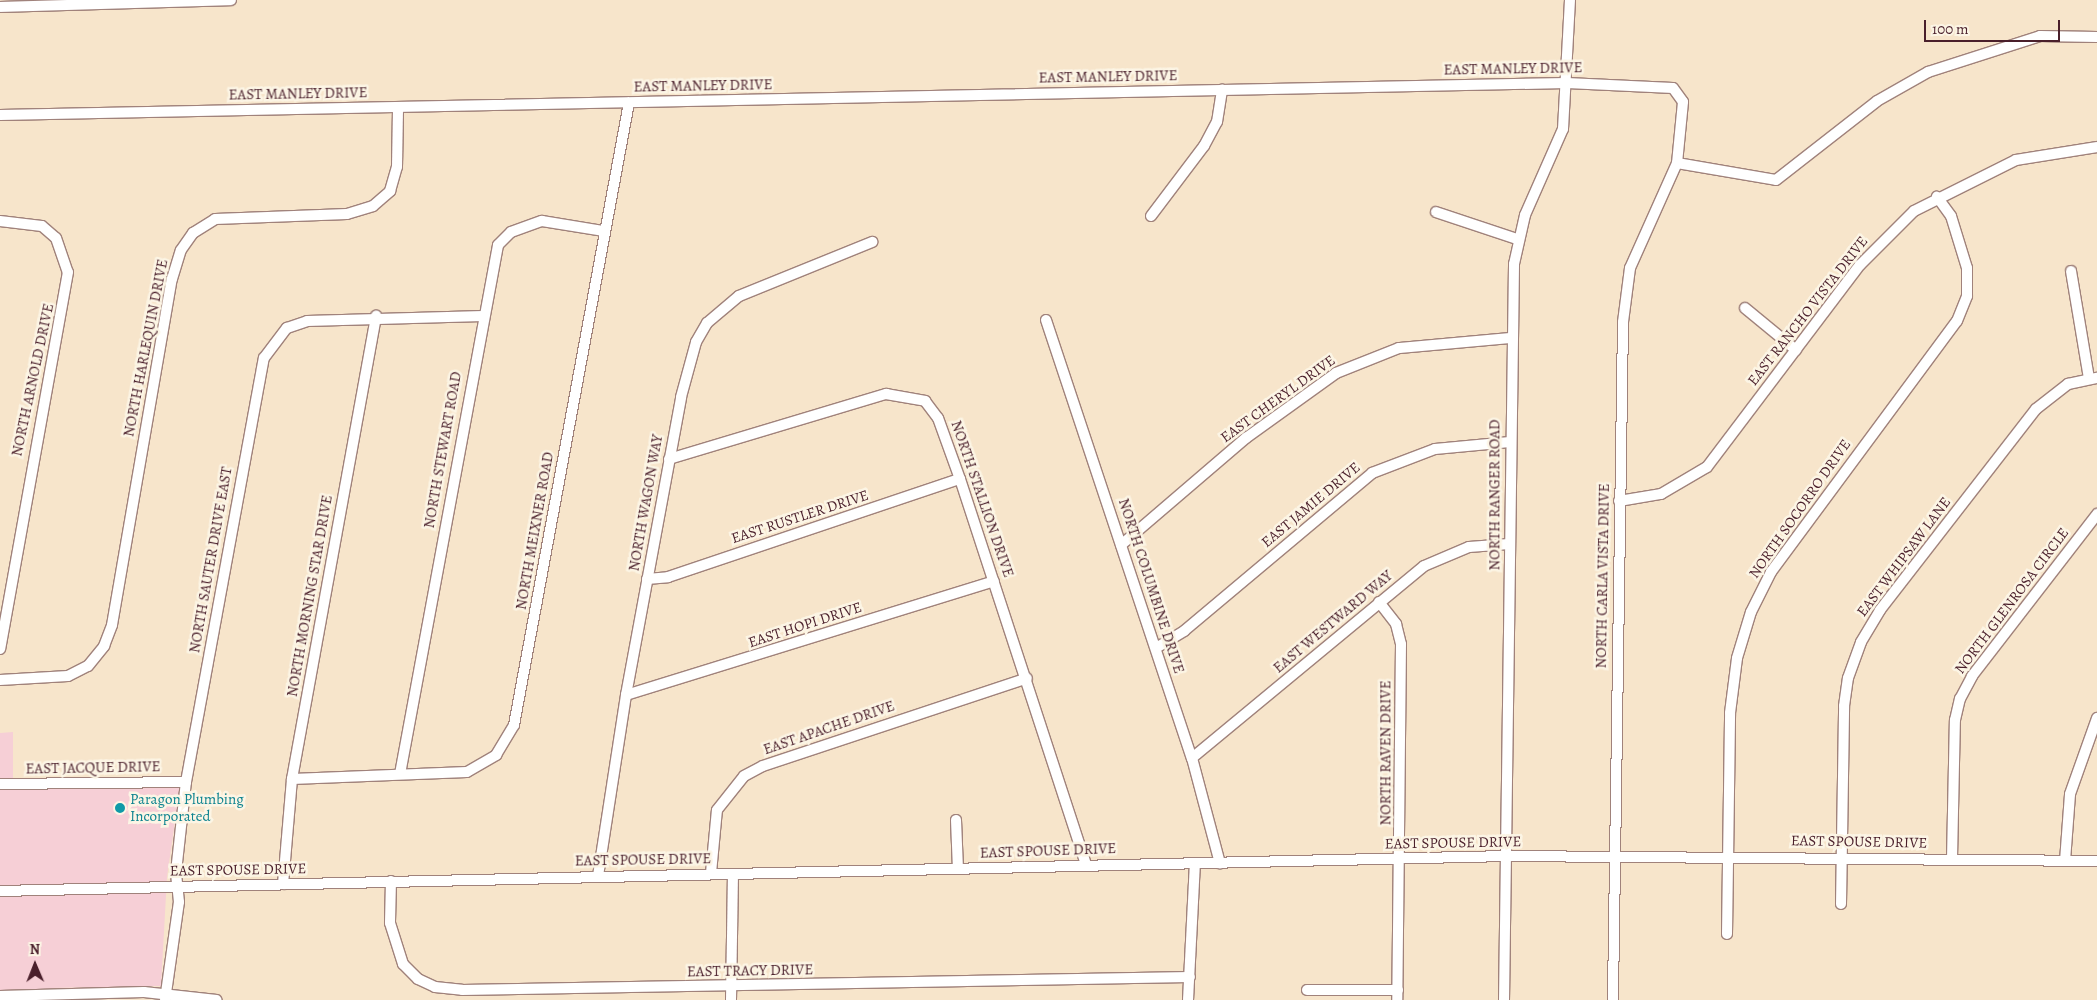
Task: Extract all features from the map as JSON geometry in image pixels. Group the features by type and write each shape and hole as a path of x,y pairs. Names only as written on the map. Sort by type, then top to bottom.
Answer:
{"street":[{"path":"0,7 231,0"},
{"name":"NORTH RANGER ROAD","path":"1504,1000 1511,338 1517,239 1563,130 1570,0"},
{"path":"1677,163 1776,180 1876,101 1928,72 2040,36 2097,37"},
{"name":"EAST MANLEY DRIVE","path":"0,115 1567,83 1673,88 1683,102 1677,163"},
{"path":"1151,216 1204,146 1217,122 1222,89"},
{"name":"NORTH MEIXNER ROAD","path":"292,779 468,772 483,767 496,755 514,725 628,103"},
{"name":"NORTH HARLEQUIN DRIVE","path":"0,680 68,676 88,666 104,646 112,625 180,250 193,233 215,219 346,214 374,206 390,191 397,167 398,107"},
{"name":"EAST RANCHO VISTA DRIVE","path":"1619,500 1661,494 1707,467 1882,240 1914,210 2016,160 2097,147"},
{"name":"NORTH CARLA VISTA DRIVE","path":"1613,1000 1619,500 1626,287 1640,242 1677,163"},
{"name":"NORTH SOCORRO DRIVE","path":"1727,934 1730,713 1737,658 1751,612 1771,572 1938,351 1967,296 1962,243 1938,197"},
{"path":"1436,212 1517,239"},
{"name":"NORTH ARNOLD DRIVE","path":"0,220 42,226 56,238 68,272 0,649"},
{"name":"NORTH STEWART ROAD","path":"400,774 483,316 498,245 511,232 542,221 604,231"},
{"name":"NORTH WAGON WAY","path":"598,876 626,695 669,459 681,397 696,342 707,322 759,285 872,242"},
{"path":"2071,271 2093,378"},
{"path":"1745,308 1796,350"},
{"name":"NORTH MORNING STAR DRIVE","path":"282,884 292,779 376,316"},
{"name":"NORTH SAUTER DRIVE EAST","path":"166,996 179,902 178,886 186,782 264,358 287,328 328,317 483,316"},
{"name":"NORTH COLUMBINE DRIVE","path":"1046,320 1192,758 1220,863"},
{"name":"EAST CHERYL DRIVE","path":"1122,545 1246,438 1336,373 1398,348 1511,338"},
{"name":"EAST WHIPSAW LANE","path":"1841,904 1840,856 1844,706 1861,642 1880,610 2036,409 2068,384 2093,378"},
{"name":"NORTH STALLION DRIVE","path":"669,459 886,394 907,394 925,401 938,418 960,479 1027,678 1086,864"},
{"name":"EAST JAMIE DRIVE","path":"1156,648 1184,631 1372,473 1435,449 1510,442"},
{"name":"EAST RUSTLER DRIVE","path":"647,580 668,577 960,479"},
{"name":"NORTH GLENROSA CIRCLE","path":"1952,860 1955,720 1960,699 1972,676 2097,514"},
{"name":"EAST WESTWARD WAY","path":"1192,758 1424,566 1446,554 1509,544"},
{"name":"EAST HOPI DRIVE","path":"626,695 994,581"},
{"name":"NORTH RAVEN DRIVE","path":"1379,602 1396,624 1401,644 1398,995"},
{"name":"EAST APACHE DRIVE","path":"710,873 718,810 744,776 763,766 1027,678"},
{"path":"2065,861 2070,794 2097,718"},
{"name":"EAST JACQUE DRIVE","path":"0,784 186,782"},
{"path":"956,820 958,869"},
{"name":"EAST SPOUSE DRIVE","path":"0,890 958,869 1086,864 1400,860 1506,856 1840,856 1952,860 2097,861"},
{"path":"1188,1000 1195,863"},
{"path":"731,1000 733,874"},
{"name":"EAST TRACY DRIVE","path":"391,881 390,923 395,946 418,979 435,987 732,986 1190,977"},
{"path":"1307,990 1398,995"},
{"path":"0,996 166,996 217,1000"}],"shaded area":[{"path":"13,732 13,789 180,787 167,877 161,986 52,988 51,1000 0,1000 0,733"}],"place":[{"name":"Paragon Plumbing Incorporated","path":"120,808"}]}
